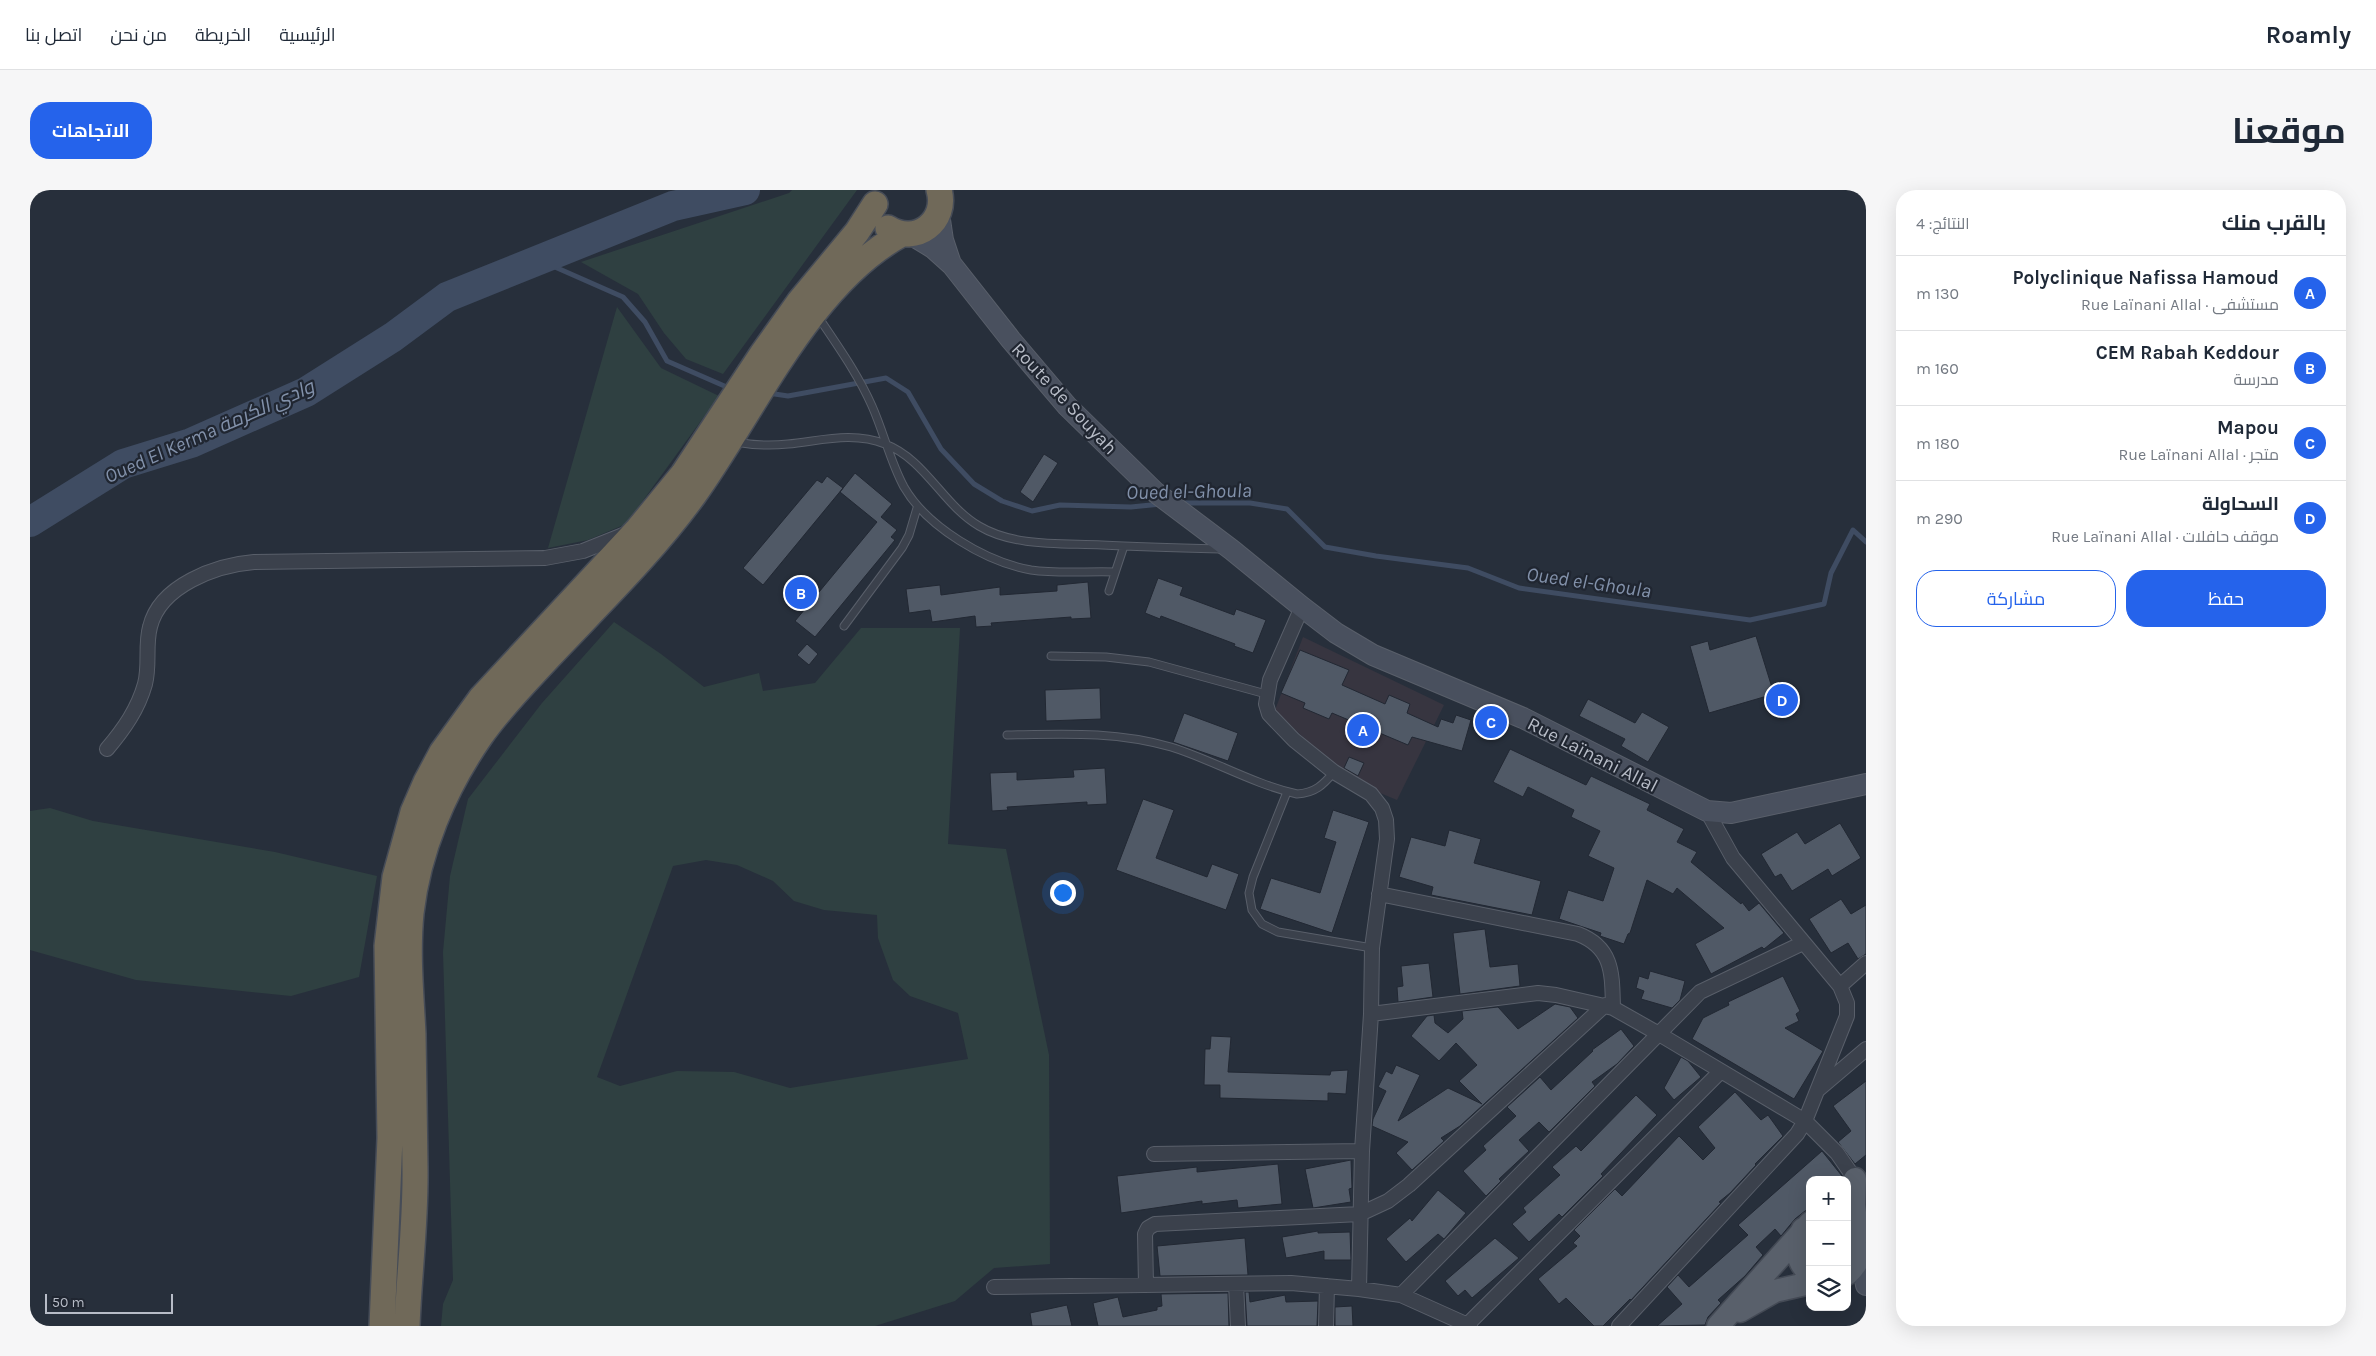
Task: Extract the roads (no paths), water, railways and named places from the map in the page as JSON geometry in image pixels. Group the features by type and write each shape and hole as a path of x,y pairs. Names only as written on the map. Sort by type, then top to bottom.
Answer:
{"highway":[{"path":"876,197 880,220 894,231 906,234"},
{"path":"407,1326 415,1173 409,944 417,882 435,820 463,763 500,711 651,547 696,493 804,296 863,223 876,197"},
{"path":"769,360 816,313 862,260 906,234 928,228 944,199"},
{"path":"382,1326 390,1138 387,946 395,876 405,836 426,782 460,724 481,698 638,529 683,474 733,423"}],"main road":[{"name":"Route de Souyah","path":"944,199 943,240 952,266"},
{"name":"Route de Souyah","path":"906,234 933,248 952,266 1067,406 1155,492 1190,519"},
{"name":"Rue Laïnani Allal","path":"1190,519 1336,633 1373,654 1524,718 1707,811 1731,813 1866,784"},
{"path":"1851,1270 1856,1264 1854,1205 1856,1178"},
{"path":"1718,1326 1806,1226"},
{"path":"1806,1227 1799,1236 1797,1253 1800,1262 1806,1269"},
{"path":"1855,1236 1866,1285"},
{"path":"1718,1326 1763,1296 1784,1288 1806,1284"},
{"path":"1851,1286 1866,1294"}],"street":[{"path":"107,749 128,723 141,697 148,667 149,629 156,612 171,595 205,573 225,565 254,562 553,557 583,551 638,529"},
{"path":"1302,607 1266,694 1266,704 1276,723 1294,740 1334,772 1371,794 1382,808 1386,820 1387,839 1372,948 1371,1014 1362,1151 1360,1289"},
{"path":"1619,1326 1787,1146 1805,1121 1846,1016 1847,1003 1840,986 1733,858 1707,811"},
{"path":"1146,1284 1145,1234 1148,1228 1155,1224 1360,1214 1388,1201 1409,1186 1609,1006 1612,974 1608,958 1600,947 1589,938 1578,934 1379,894"},
{"path":"1401,1295 1700,992 1803,942"},
{"path":"1840,986 1866,963"},
{"path":"1371,1014 1538,994 1556,994 1609,1006 1805,1121 1837,1153 1856,1178"},
{"path":"1817,1090 1866,1049"},
{"path":"994,1287 1291,1283 1360,1289 1401,1295 1469,1325 1721,1071"},
{"path":"1154,1154 1362,1151"},
{"path":"1236,1284 1238,1326"},
{"path":"1326,1326 1327,1286"}],"lane":[{"path":"816,313 854,371 872,407 901,481 917,508 951,534 976,550 998,560 1032,570 1115,572"},
{"path":"733,423 766,445 841,437 885,444 899,452 930,479 963,515 990,532 1031,541 1232,550"},
{"path":"844,626 902,548 909,536 917,508"},
{"path":"1110,591 1124,546"},
{"path":"1051,656 1106,657 1149,662 1266,694"},
{"path":"1007,735 1097,733 1149,742 1172,748 1287,792 1308,794 1323,785 1334,772"},
{"path":"1287,792 1253,877 1249,893 1252,910 1262,924 1278,932 1372,948"}],"waterway":[{"name":"Oued El Kerma وادي الكرمة","path":"30,522 123,464 191,443 306,392 393,337 447,297 673,206 745,190"},
{"name":"Oued el-Ghoula","path":"539,260 623,297 645,322 667,361 729,388"},
{"name":"Oued el-Ghoula","path":"768,393 788,396 886,378 908,392 941,449 974,484 1002,501 1032,511 1060,505 1131,507 1161,504"},
{"name":"Oued el-Ghoula","path":"1179,503 1250,503 1287,509 1325,547 1468,568 1519,588 1750,620 1824,604 1831,573 1853,530 1866,542"}],"place":[{"name":"CEM Rabah Keddour","path":"801,593"},
{"name":"السحاولة","path":"1782,700"},
{"name":"Mapou","path":"1491,722"},
{"name":"Polyclinique Nafissa Hamoud","path":"1363,730"}]}
